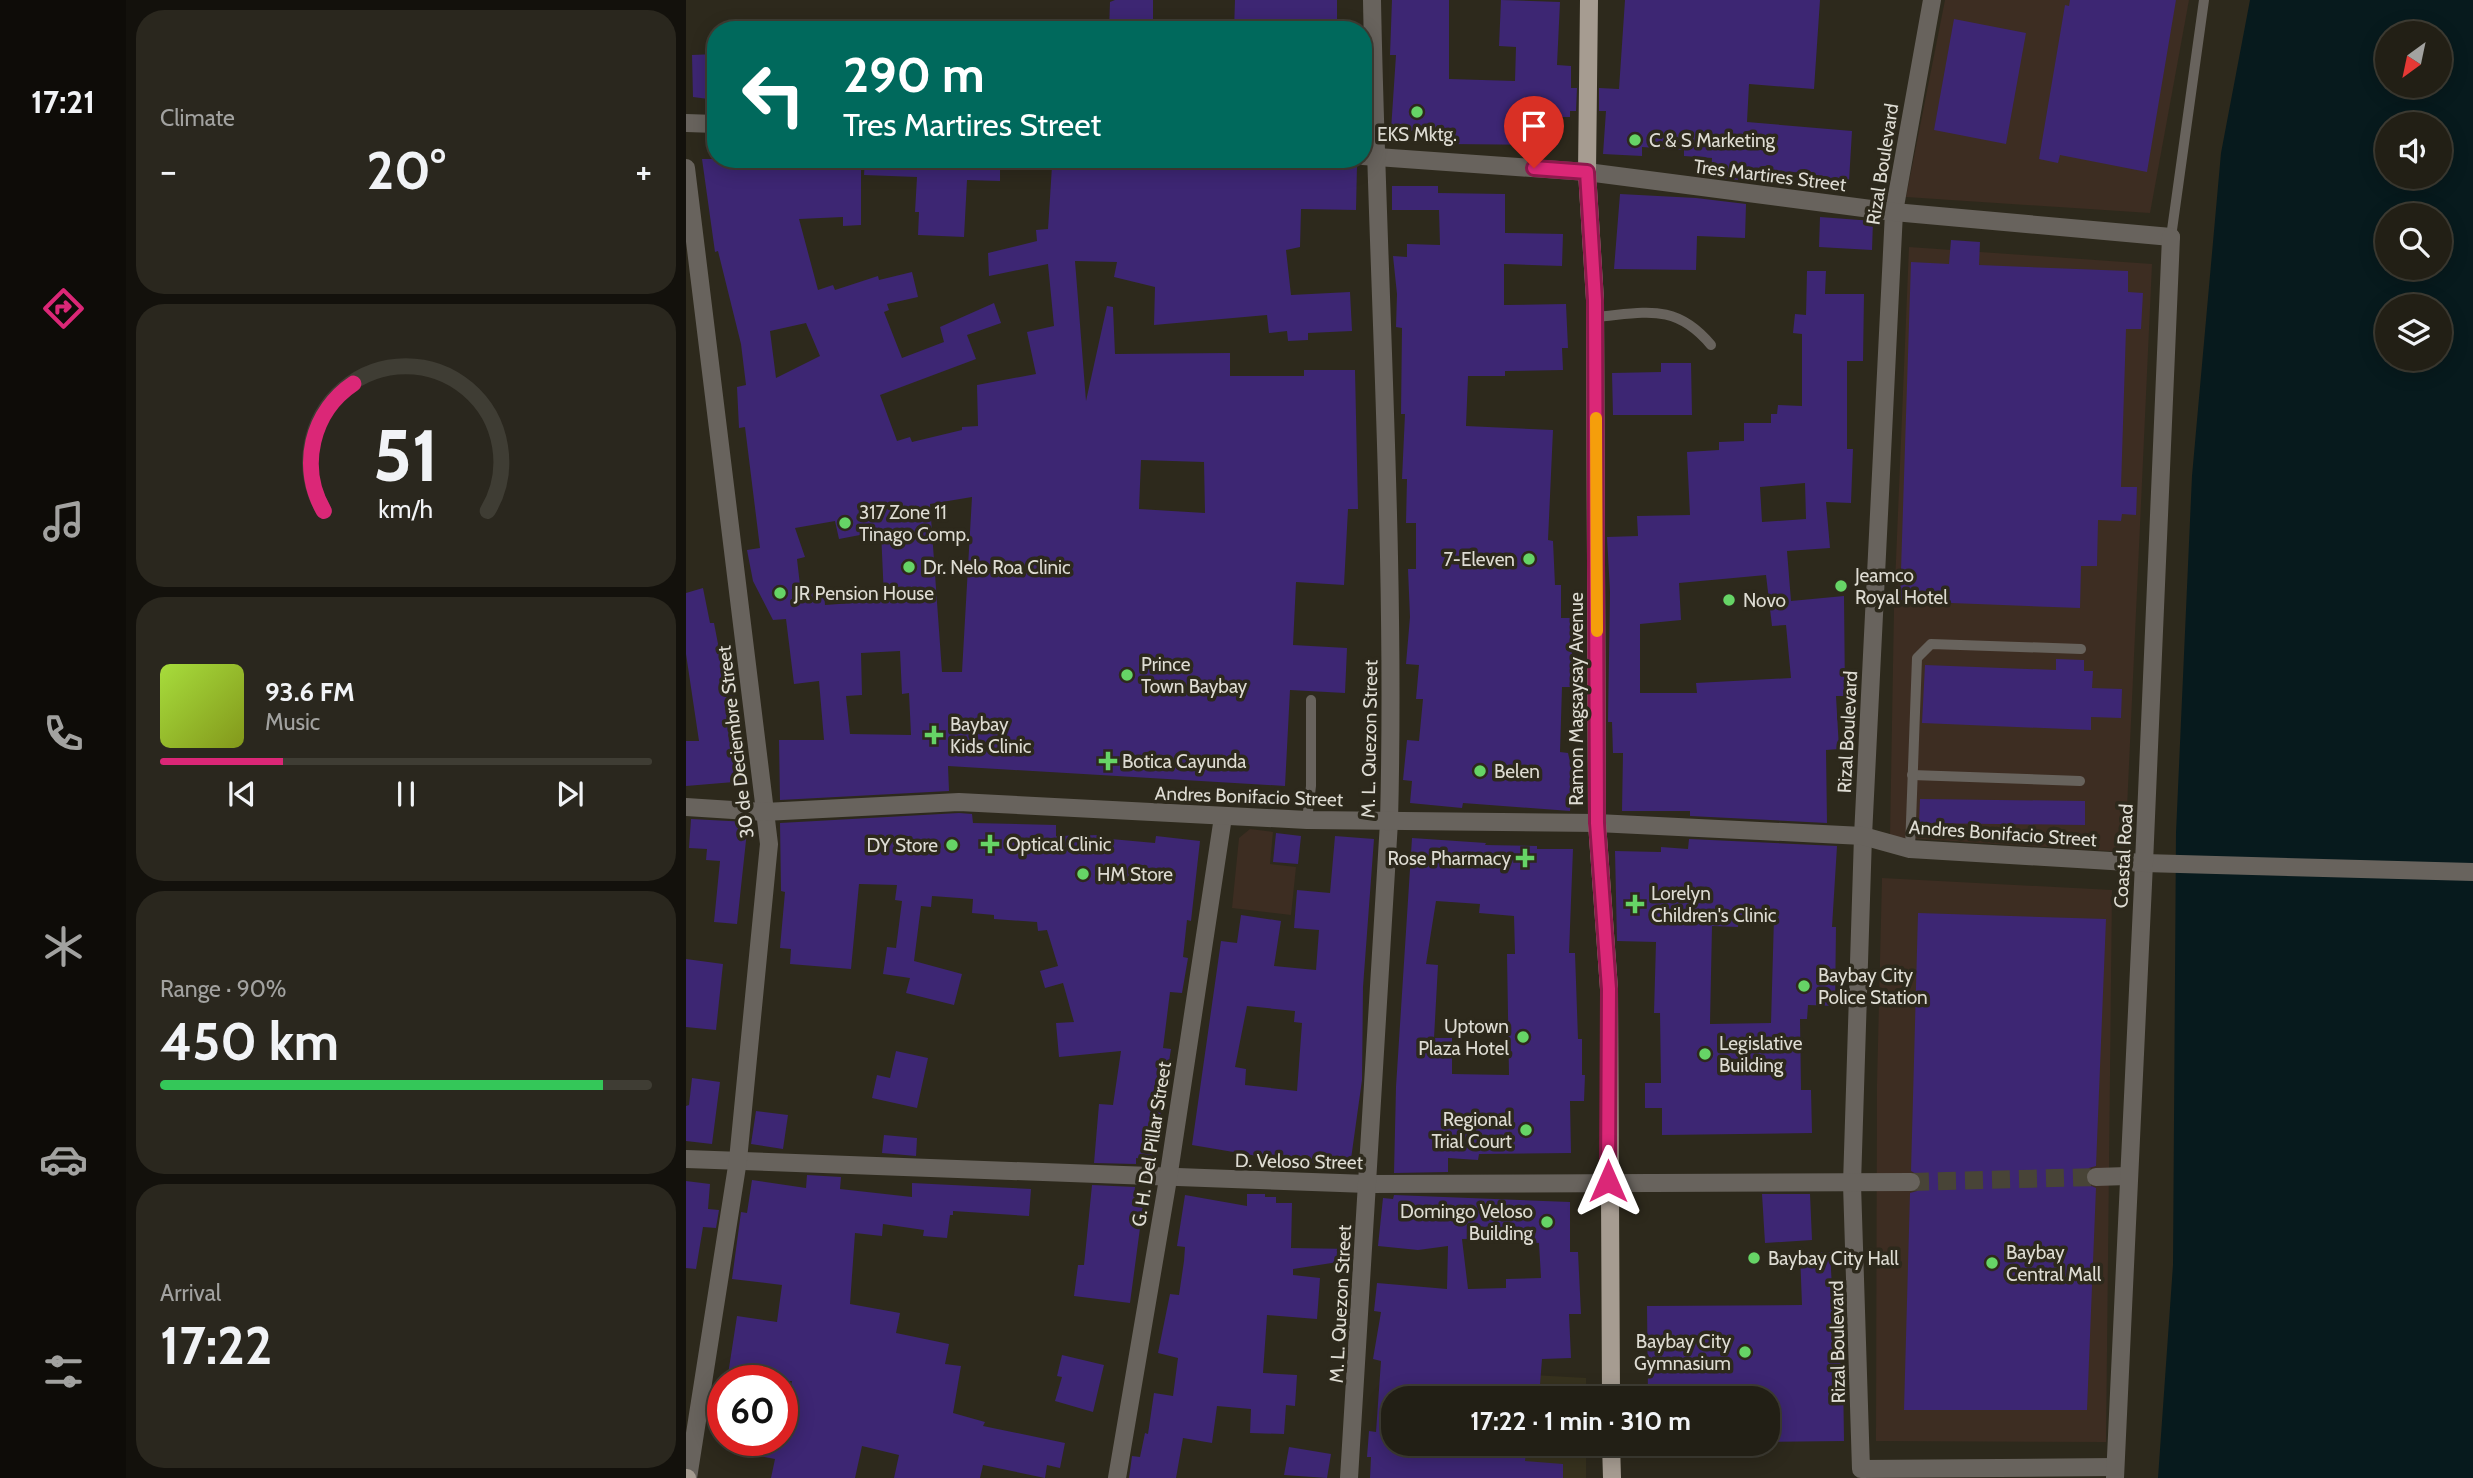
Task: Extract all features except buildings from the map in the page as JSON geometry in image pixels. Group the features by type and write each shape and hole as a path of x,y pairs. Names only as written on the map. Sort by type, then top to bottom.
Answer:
{"main road":[{"name":"Ramon Magsaysay Avenue","path":"1588,0 1587,172 1595,317 1597,823 1609,989 1611,1386"},
{"path":"1611,1456 1612,1478"}],"street":[{"name":"M. L. Quezon Street","path":"1372,0 1372,21"},
{"name":"Rizal Boulevard","path":"1932,0 1894,212 1863,836 1852,1184 1861,1469 2115,1473"},
{"path":"686,123 707,124"},
{"name":"Tres Martires Street","path":"1372,156 1587,172 1894,212 2171,237"},
{"name":"30 de Deciembre Street","path":"686,168 769,844 738,1160 687,1478"},
{"name":"M. L. Quezon Street","path":"1349,1478 1389,822 1392,683 1390,519 1370,168"},
{"name":"Coastal Road","path":"2115,1473 2171,237"},
{"name":"Andres Bonifacio Street","path":"686,807 764,812 959,802 1307,820 1597,823 1863,836 1910,849 2144,863 2473,872"},
{"name":"G. H. Del Pillar Street","path":"1117,1478 1168,1179 1223,817"},
{"name":"D. Veloso Street","path":"686,1159 1168,1179 1368,1184 1608,1181 1852,1184 1910,1182"},
{"path":"2096,1177 2127,1176"}],"lane":[{"path":"2171,237 2204,0"},
{"path":"1595,317 1675,315 1695,326 1711,345"},
{"path":"1910,849 1917,657 1931,644 2081,649"},
{"path":"1307,820 1311,786 1311,700"},
{"path":"1912,775 2080,780"}],"shaded area":[{"path":"1945,0 2189,0 2150,213 1906,197"},
{"path":"2250,0 2473,0 2473,1478 2158,1478 2173,1265 2176,833 2192,476 2221,153"},
{"path":"1909,247 2152,264 2125,852 1890,837 1894,609"},
{"path":"1250,829 1273,832 1270,864 1296,867 1291,915 1232,908 1239,838"},
{"name":"Baybay Central Mall","path":"1882,878 2112,890 2106,1442 1876,1441 1877,1085"},
{"path":"1458,1371 1586,1378 1586,1386 1456,1386"},
{"path":"1437,1456 1586,1456 1586,1478 1457,1478"}],"tunnel":[{"path":"1911,1182 2096,1177"}],"slow traffic":[{"path":"1596,418 1597,631"}],"place":[{"name":"EKS Mktg.","path":"1417,112"},
{"name":"C & S Marketing","path":"1635,140"},
{"name":"317 Zone 11 Tinago Comp.","path":"845,523"},
{"name":"7-Eleven","path":"1529,559"},
{"name":"Dr. Nelo Roa Clinic","path":"909,567"},
{"name":"Jeamco Royal Hotel","path":"1841,586"},
{"name":"JR Pension House","path":"780,593"},
{"name":"Novo","path":"1729,600"},
{"name":"Prince Town Baybay","path":"1127,675"},
{"name":"Baybay Kids Clinic","path":"934,735"},
{"name":"Botica Cayunda","path":"1108,761"},
{"name":"Belen","path":"1480,771"},
{"name":"Optical Clinic","path":"990,844"},
{"name":"DY Store","path":"952,845"},
{"name":"Rose Pharmacy","path":"1525,858"},
{"name":"HM Store","path":"1083,874"},
{"name":"Lorelyn Children's Clinic","path":"1635,904"},
{"name":"Baybay City Police Station","path":"1804,986"},
{"name":"Uptown Plaza Hotel","path":"1523,1037"},
{"name":"Legislative Building","path":"1705,1054"},
{"name":"Regional Trial Court","path":"1526,1130"},
{"name":"Domingo Veloso Building","path":"1547,1222"},
{"name":"Baybay City Hall","path":"1754,1258"},
{"name":"Baybay Central Mall","path":"1992,1263"},
{"name":"Baybay City Gymnasium","path":"1745,1352"}],"route":[{"path":"1534,168 1587,172 1595,300 1597,823 1609,989 1608,1181"}]}
